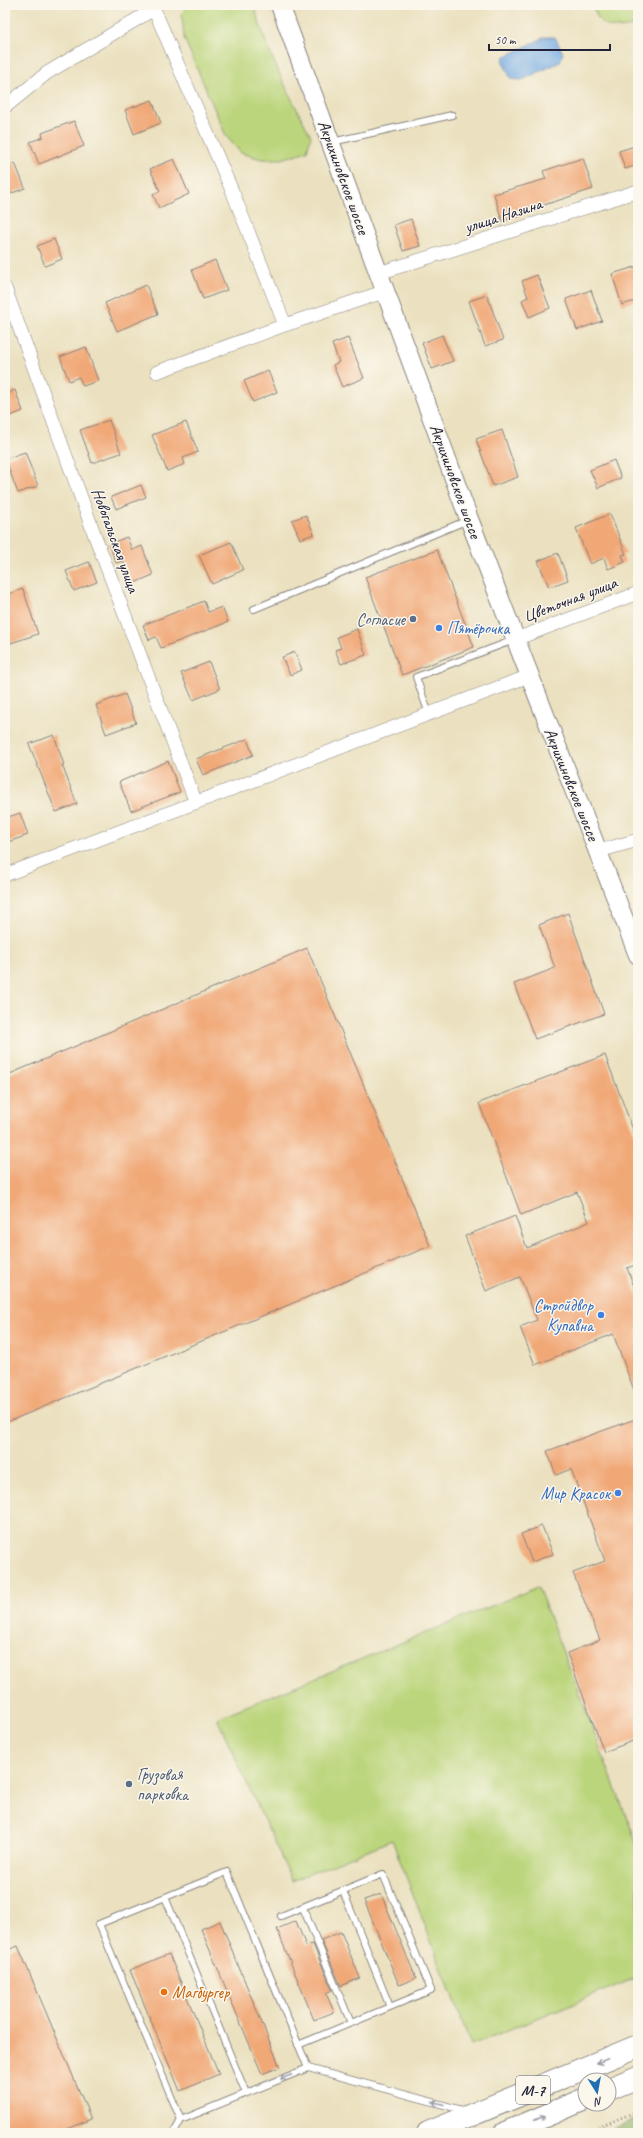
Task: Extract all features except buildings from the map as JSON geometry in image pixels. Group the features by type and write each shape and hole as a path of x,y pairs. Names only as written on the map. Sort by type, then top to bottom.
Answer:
{"highway":[{"name":"М-7","path":"428,2133 638,2046"},
{"path":"617,2086 638,2077"},
{"name":"М-7","path":"504,2133 577,2102"}],"main road":[{"name":"Акрихиновское шоссе","path":"280,5 469,519 529,676 599,851 638,955"}],"street":[{"path":"5,107 47,73 157,7 233,192 285,325"},
{"name":"улица Назина","path":"379,273 638,191"},
{"name":"Новогальская улица","path":"5,288 95,536 196,803"},
{"path":"157,372 285,325 386,292"},
{"name":"Цветочная улица","path":"516,639 638,593"},
{"path":"5,875 529,676"},
{"path":"599,851 638,840"}],"lane":[{"path":"331,143 452,115"},
{"path":"254,609 469,519"},
{"path":"429,714 416,677 516,639"},
{"path":"181,2120 99,1924 227,1872 308,2068"},
{"path":"282,1916 383,1874 431,1990 298,2045"},
{"path":"343,1891 390,2007"},
{"path":"165,1897 246,2093"},
{"path":"303,1908 351,2023"},
{"path":"174,2133 181,2120 308,2068 476,2113"}],"path":[{"path":"584,2133 638,2111"}],"green space":[{"path":"187,5 254,5 265,39 286,88 311,136 307,151 282,159 261,159 241,153 226,136 184,38 182,14"},
{"path":"590,5 638,5 638,24 619,28 609,26 600,21 594,9"},
{"path":"538,1587 638,1847 638,1977 471,2045 392,1840 292,1881 217,1718"},
{"path":"638,2118 638,2133 602,2133"}],"water":[{"path":"545,37 555,37 563,53 560,62 522,80 511,79 503,62 504,57"}],"place":[{"name":"Согласие","path":"413,619"},
{"name":"Пятёрочка","path":"439,628"},
{"name":"Стройдвор Купавна","path":"601,1315"},
{"name":"Мир Красок","path":"618,1493"},
{"name":"Грузовая парковка","path":"129,1784"},
{"name":"Магбургер","path":"164,1992"}]}
